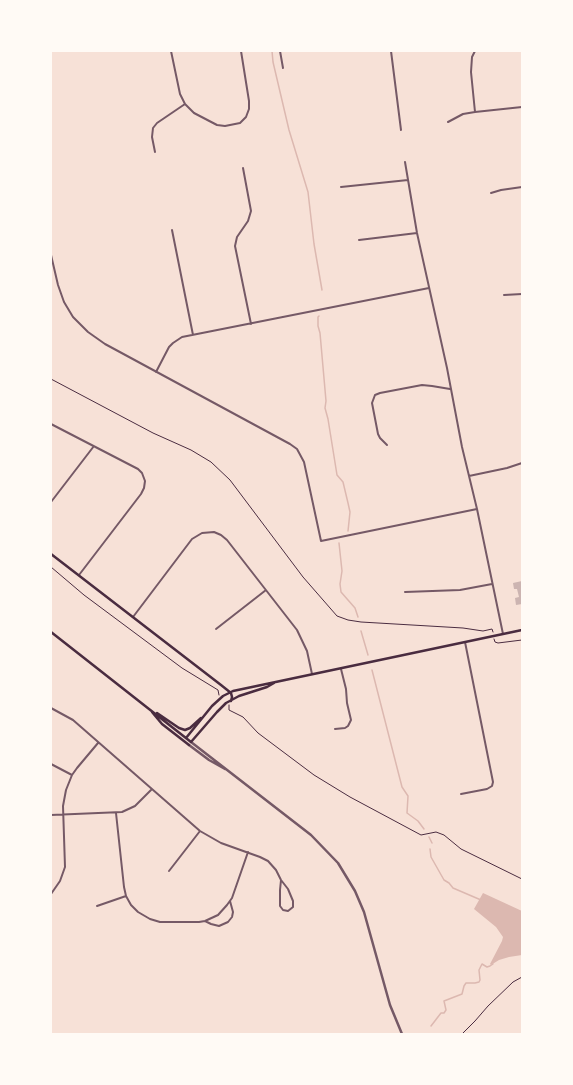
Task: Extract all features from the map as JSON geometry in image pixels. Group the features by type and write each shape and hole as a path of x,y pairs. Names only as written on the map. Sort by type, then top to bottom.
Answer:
{"main road":[{"path":"51,554 230,692 232,697 231,701"},
{"path":"186,738 218,701 230,692 522,630"},
{"path":"51,632 191,742 220,708 245,694 267,687 276,682"},
{"path":"151,710 161,715 179,728 185,730 190,728 204,716"},
{"path":"151,710 162,724 189,745"}],"street":[{"path":"171,51 180,94 185,104 194,112 217,125 222,126 232,125 243,120 249,109 241,51"},
{"path":"280,51 283,68"},
{"path":"391,51 402,130"},
{"path":"475,51 472,57 471,72 475,112"},
{"path":"155,152 152,137 153,128 157,123 185,104"},
{"path":"448,122 463,114 522,107"},
{"path":"406,162 417,232 503,634"},
{"path":"243,168 251,206 251,214 237,237 235,246 251,324"},
{"path":"341,187 408,180"},
{"path":"491,193 522,187"},
{"path":"172,230 193,335"},
{"path":"359,240 417,232"},
{"path":"51,255 62,296 70,312 78,323 99,341 290,444 297,450 304,462 321,541 477,509"},
{"path":"156,372 173,343 182,337 429,288"},
{"path":"504,295 522,294"},
{"path":"387,445 378,434 372,403 372,399 375,395 422,385 450,389"},
{"path":"51,424 138,469 143,475 145,485 141,494 79,575"},
{"path":"51,502 94,446"},
{"path":"469,476 507,468 522,463"},
{"path":"133,617 192,539 199,534 214,532 224,537 300,635 307,651 312,674"},
{"path":"405,592 456,590 492,584"},
{"path":"216,629 266,590"},
{"path":"461,794 487,789 493,784 465,642"},
{"path":"335,729 345,728 351,720 347,703 346,688 341,669"},
{"path":"51,708 73,720 200,831 221,843 248,852 268,861 276,870 288,889 293,901 293,907 288,911 283,910 280,906 281,880"},
{"path":"51,894 60,881 65,867 63,814 65,795 72,775 98,742"},
{"path":"191,742 311,835 333,858 342,870 355,891 364,912 390,1005 402,1034"},
{"path":"189,745 209,760 229,770"},
{"path":"51,764 72,775"},
{"path":"51,815 116,813 135,806 152,788"},
{"path":"116,813 126,896 131,905 150,920 160,922 206,921 218,915 230,901 248,852"},
{"path":"169,871 200,831"},
{"path":"97,906 126,896"},
{"path":"206,921 219,926 228,922 233,912 230,901"}],"path":[{"path":"51,379 153,433 191,450 211,462 230,480 303,577 337,616 348,620 361,622 492,630"},
{"path":"51,567 84,595 182,668 218,690 219,695"},
{"path":"494,640 498,643 522,640"},
{"path":"230,705 229,710 246,719 258,733 314,774 350,797 421,835 436,832 444,835 461,848 522,879"},
{"path":"462,1034 513,982 522,977"}],"shaded area":[{"path":"483,893 522,911 522,955 509,957 499,960 491,965 490,964 503,937 496,927 474,909"}],"building":[{"path":"522,581 522,604 516,605 515,598 519,597 517,589 514,589 513,583"}],"waterway":[{"path":"272,51 273,62 289,130 308,192 314,244 322,290"},
{"path":"319,316 318,326 320,333 326,401 325,408 337,475 343,482 350,512 348,531"},
{"path":"339,543 342,571 340,584 341,592 355,608 358,617"},
{"path":"361,631 368,655"},
{"path":"372,670 402,787 408,796 407,813 418,821 424,829"},
{"path":"429,837 432,843"},
{"path":"430,849 431,857 444,880 453,888 481,900"},
{"path":"431,1026 441,1013 444,1013 446,1010 444,1001 462,994 466,983 479,982 479,970 482,964 487,967 493,964"}]}
